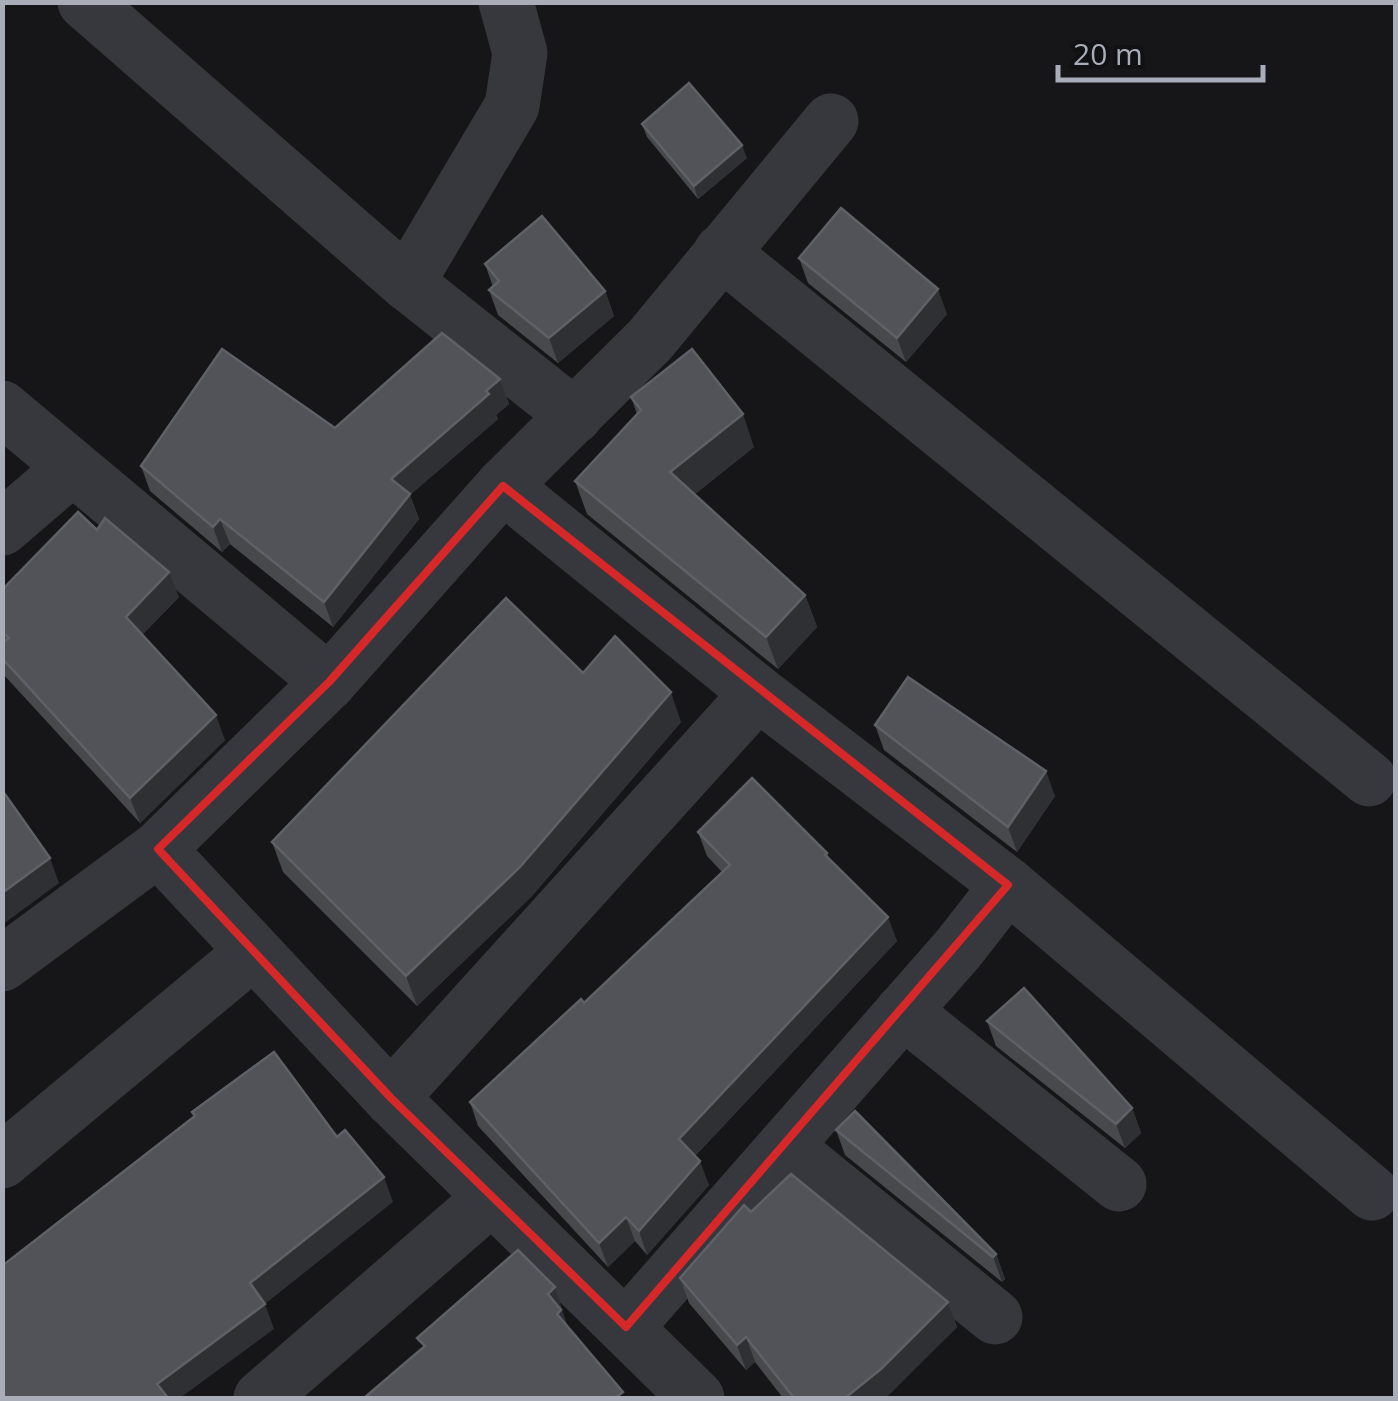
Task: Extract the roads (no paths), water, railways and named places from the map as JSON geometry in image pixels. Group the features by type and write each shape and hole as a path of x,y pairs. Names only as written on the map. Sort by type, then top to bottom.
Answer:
{"street":[{"path":"86,2 407,283 575,416"},
{"path":"407,283 512,106 520,53 506,2"},
{"path":"2,964 158,849 329,682 502,486 650,340 832,121"},
{"path":"721,252 1369,779"},
{"path":"2,408 329,682"},
{"path":"2,528 72,468"},
{"path":"502,486 758,693 1008,885 1372,1193"},
{"path":"391,1098 758,693"},
{"path":"158,849 391,1098 697,1398"},
{"path":"626,1327 981,922 1008,885"},
{"path":"2,1161 252,952"},
{"path":"902,1010 1119,1184"},
{"path":"785,1146 995,1316"},
{"path":"261,1398 492,1198"}]}
